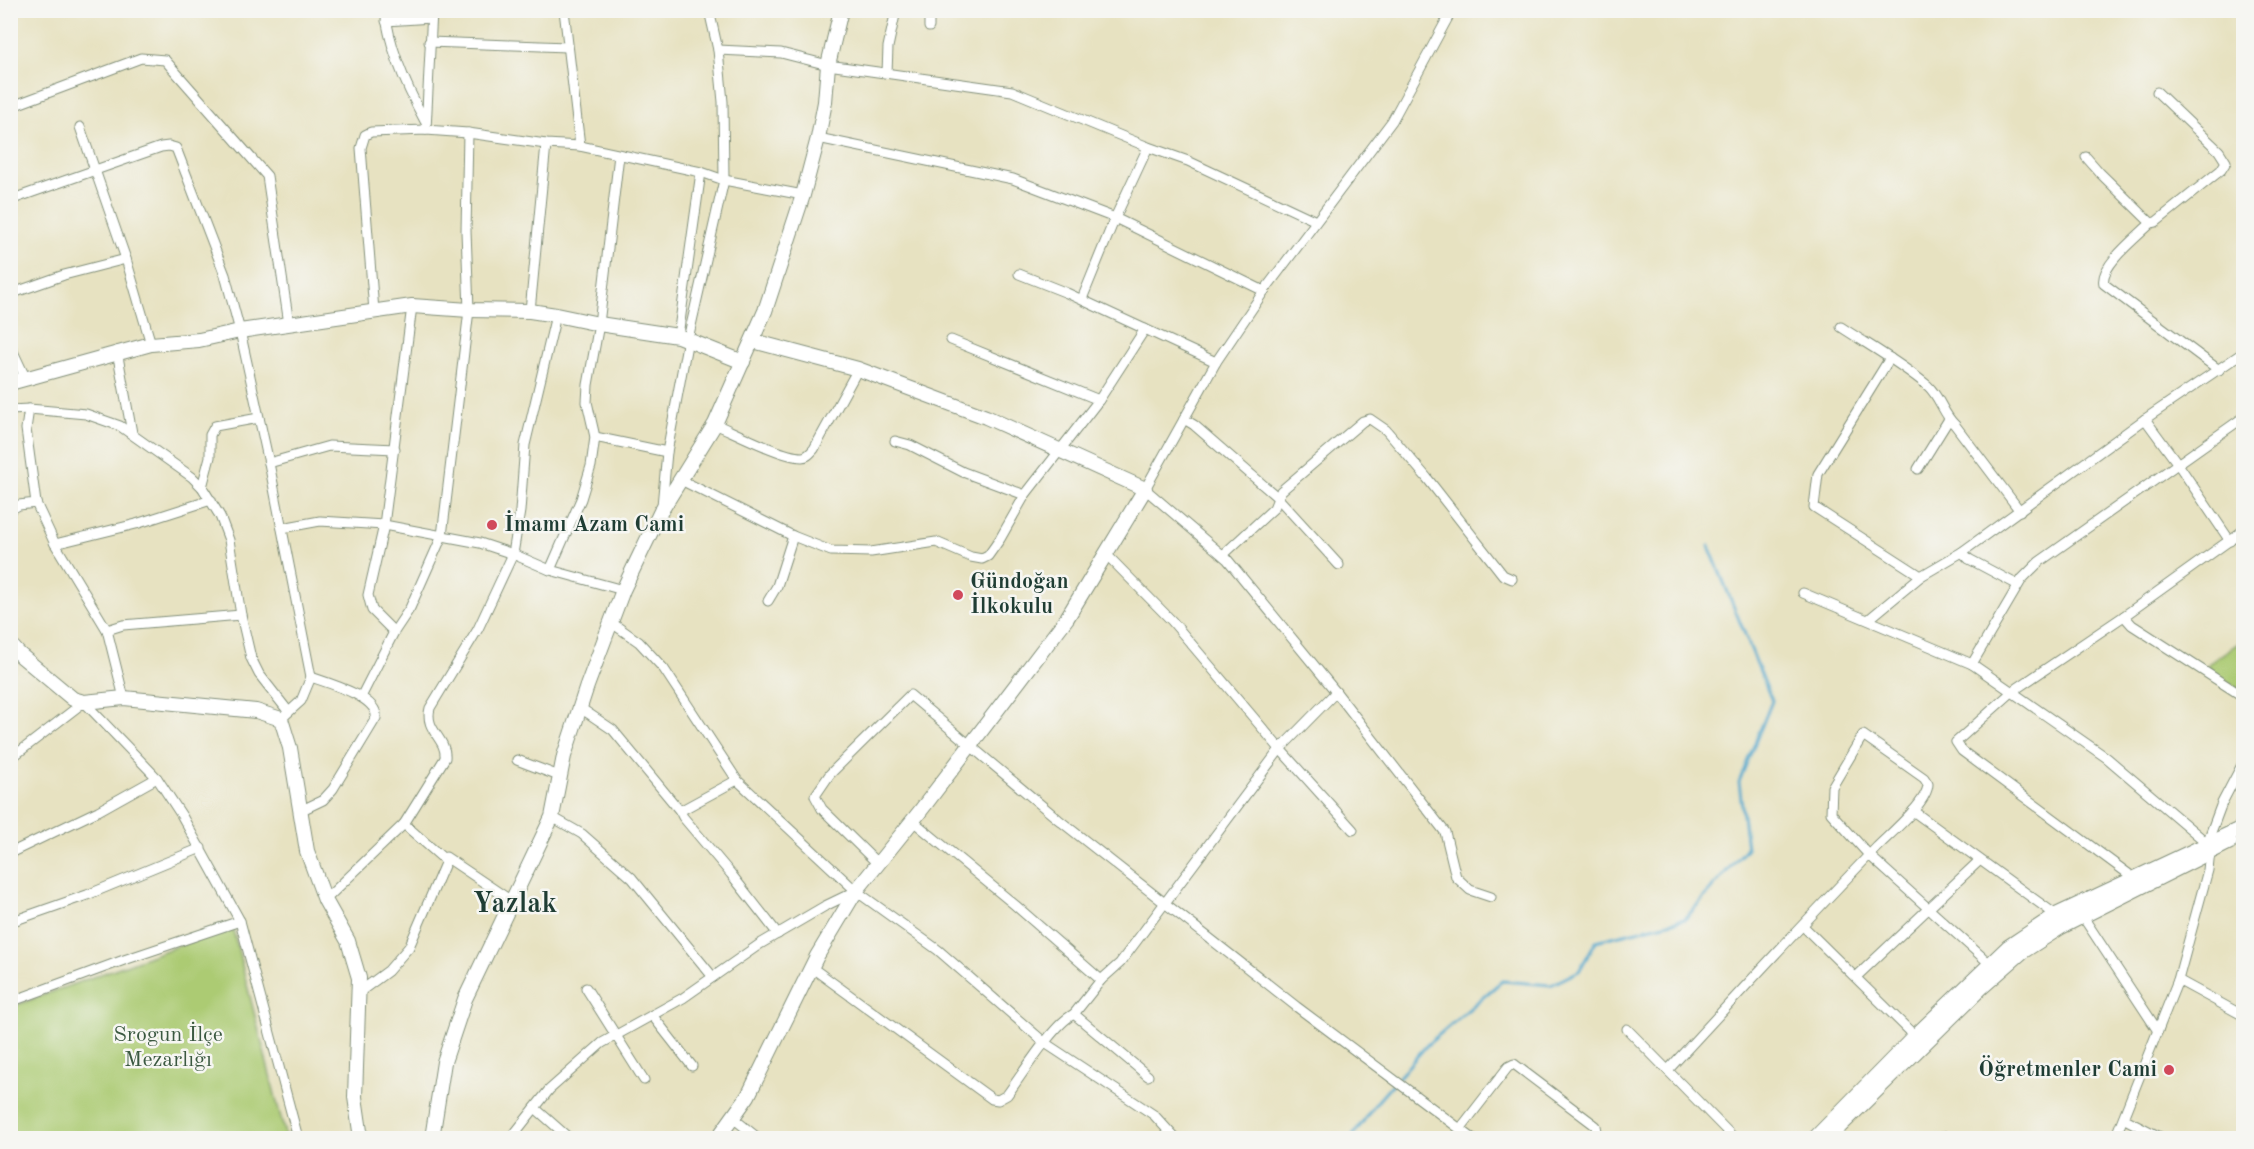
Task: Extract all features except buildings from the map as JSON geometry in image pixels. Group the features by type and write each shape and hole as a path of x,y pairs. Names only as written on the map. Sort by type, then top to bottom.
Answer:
{"street":[{"path":"385,10 386,21 404,77 425,125"},
{"path":"564,10 580,146"},
{"path":"683,338 724,180 723,102 718,50 708,10"},
{"path":"432,1138 444,1062 465,999 552,817 559,776 579,707 623,591 661,512 715,424 765,311 803,195 818,138 825,102 828,65 841,10"},
{"path":"887,73 888,47 897,10"},
{"path":"929,10 929,27"},
{"path":"718,1138 748,1096 811,967 856,891 913,821 1067,618 1145,489 1216,362 1264,291 1392,121 1452,10"},
{"path":"386,21 432,14 425,125"},
{"path":"429,42 567,47"},
{"path":"718,50 781,53 828,65 1012,91 1188,161 1316,221"},
{"path":"10,108 141,58 165,60 267,176 289,324"},
{"path":"2157,92 2219,151 2226,162 2221,170 2151,224 2107,267 2102,278 2104,284 2219,370"},
{"path":"374,311 362,148 365,135 371,132 425,125 546,144 580,146 701,172 724,180 803,195"},
{"path":"80,127 126,259 151,344"},
{"path":"361,697 394,632 410,608 442,536 469,310 466,231 468,133"},
{"path":"818,138 1012,179 1115,218 1264,291"},
{"path":"530,311 546,144"},
{"path":"10,201 161,147 176,148 225,275 240,331 269,463 311,677 301,701 284,715 124,698 84,702 73,699 13,652"},
{"path":"1082,300 1115,218 1148,147"},
{"path":"550,570 581,499 591,466 595,437 587,402 589,376 599,324 619,155"},
{"path":"2086,157 2151,224"},
{"path":"661,512 701,172"},
{"path":"10,294 64,275 126,259"},
{"path":"1019,274 1082,300 1216,362"},
{"path":"394,632 372,610 368,596 384,525 412,306"},
{"path":"10,383 117,351 151,344 199,340 240,331 412,306 530,311 556,315 683,338 743,362"},
{"path":"325,900 404,824 445,758 446,750 429,723 430,708 478,629 513,554 520,511 525,445 556,315"},
{"path":"1841,327 1890,358 1930,388 1949,419 2020,511"},
{"path":"681,480 793,536 831,551 871,552 936,542 970,557 982,559 988,556 1000,539 1025,495 1099,400 1145,329"},
{"path":"951,340 1099,400"},
{"path":"753,341 858,369 986,417 1145,489 1223,555 1336,692 1445,832 1456,877 1470,890 1491,897"},
{"path":"10,345 25,378"},
{"path":"117,351 132,434"},
{"path":"1868,620 1921,576 1962,552 2145,419 2244,352"},
{"path":"1890,358 1818,474 1814,507 1921,576"},
{"path":"715,424 786,454 802,457 808,455 814,449 858,369"},
{"path":"10,410 86,414 120,426 192,477 211,500 229,540 241,615 251,658 284,715 307,851 325,900 348,941 359,978 354,1097 361,1138"},
{"path":"29,410 26,429 36,503 55,544 107,630 124,698"},
{"path":"1972,664 2018,585 2039,562 2244,417"},
{"path":"202,487 210,457 210,435 215,426 259,418"},
{"path":"1184,419 1194,425 1277,497 1339,565"},
{"path":"1223,555 1274,508 1277,497 1290,483 1363,421 1370,419 1386,430 1427,477 1503,575 1512,579"},
{"path":"1918,469 1949,419"},
{"path":"2145,419 2230,541"},
{"path":"595,437 667,452"},
{"path":"895,441 963,472 1025,495"},
{"path":"269,463 328,446 395,449"},
{"path":"55,544 136,524 211,500"},
{"path":"10,510 19,505 36,503"},
{"path":"282,528 320,521 384,525 480,543 550,570 623,591"},
{"path":"2134,878 1962,751 1956,742 2013,691 2124,616 2244,530"},
{"path":"768,601 777,586 793,536"},
{"path":"1962,552 1969,559 2018,585"},
{"path":"1105,553 1172,621 1280,749 1353,830"},
{"path":"1803,593 1972,664 2107,758 2209,848"},
{"path":"107,630 123,625 241,615"},
{"path":"2124,616 2132,625 2244,697"},
{"path":"612,623 639,642 663,669 736,780 856,891 938,950 1045,1043 1154,1115 1175,1138"},
{"path":"300,811 322,800 333,789 376,718 377,711 361,697 311,677"},
{"path":"811,967 992,1099 998,1100 1007,1095 1045,1043 1069,1016 1074,1014 1101,980 1120,963 1280,749 1336,692"},
{"path":"878,864 822,809 815,796 830,774 910,696 1059,820 1297,1007 1472,1138"},
{"path":"10,759 84,702"},
{"path":"84,702 157,778 201,848 240,921 298,1138"},
{"path":"579,707 613,730 778,934"},
{"path":"1668,1070 1869,855 1913,811 1926,793 1928,784 1915,772 1863,735 1832,787 1831,813 1869,855 1990,964"},
{"path":"517,760 559,776"},
{"path":"2115,1138 2125,1119 2178,980 2208,870 2209,848 2222,803 2244,761"},
{"path":"10,853 98,811 157,778"},
{"path":"680,811 736,780"},
{"path":"1913,811 2056,915"},
{"path":"552,817 582,834 633,878 713,977"},
{"path":"913,821 1101,980"},
{"path":"404,824 446,861"},
{"path":"1828,1138 2008,947 2056,915 2134,878 2243,834"},
{"path":"10,922 87,895 201,848"},
{"path":"1815,1138 1919,1040 2022,952 2061,927 2209,848"},
{"path":"358,993 388,971 409,947 446,857 513,902"},
{"path":"1856,977 1980,860"},
{"path":"511,1138 549,1090 602,1043 683,998 778,934 825,906 856,891"},
{"path":"2083,917 2158,1031"},
{"path":"10,1002 240,921"},
{"path":"1803,926 1919,1040"},
{"path":"2178,980 2244,1016"},
{"path":"586,988 644,1080"},
{"path":"1074,1014 1148,1076"},
{"path":"652,1015 692,1066"},
{"path":"1627,1029 1734,1138"},
{"path":"1460,1129 1508,1067 1514,1064 1596,1125 1598,1136 1596,1138"},
{"path":"535,1108 569,1138"},
{"path":"733,1118 758,1138"},
{"path":"2125,1119 2162,1138"}],"green space":[{"path":"2243,640 2243,692 2210,670 2208,664"},
{"name":"Srogun İlçe Mezarlığı","path":"232,926 286,1138 11,1138 11,1007"}],"waterway":[{"path":"1351,1138 1377,1102 1427,1045 1502,981 1551,985 1579,971 1596,941 1685,919 1747,848 1739,782 1772,701 1709,546"}],"place":[{"name":"İmamı Azam Cami","path":"492,525"},
{"name":"Gündoğan İlkokulu","path":"958,595"},
{"name":"Öğretmenler Cami","path":"2169,1070"}],"district":[{"name":"Yazlak","path":"515,905"}]}
